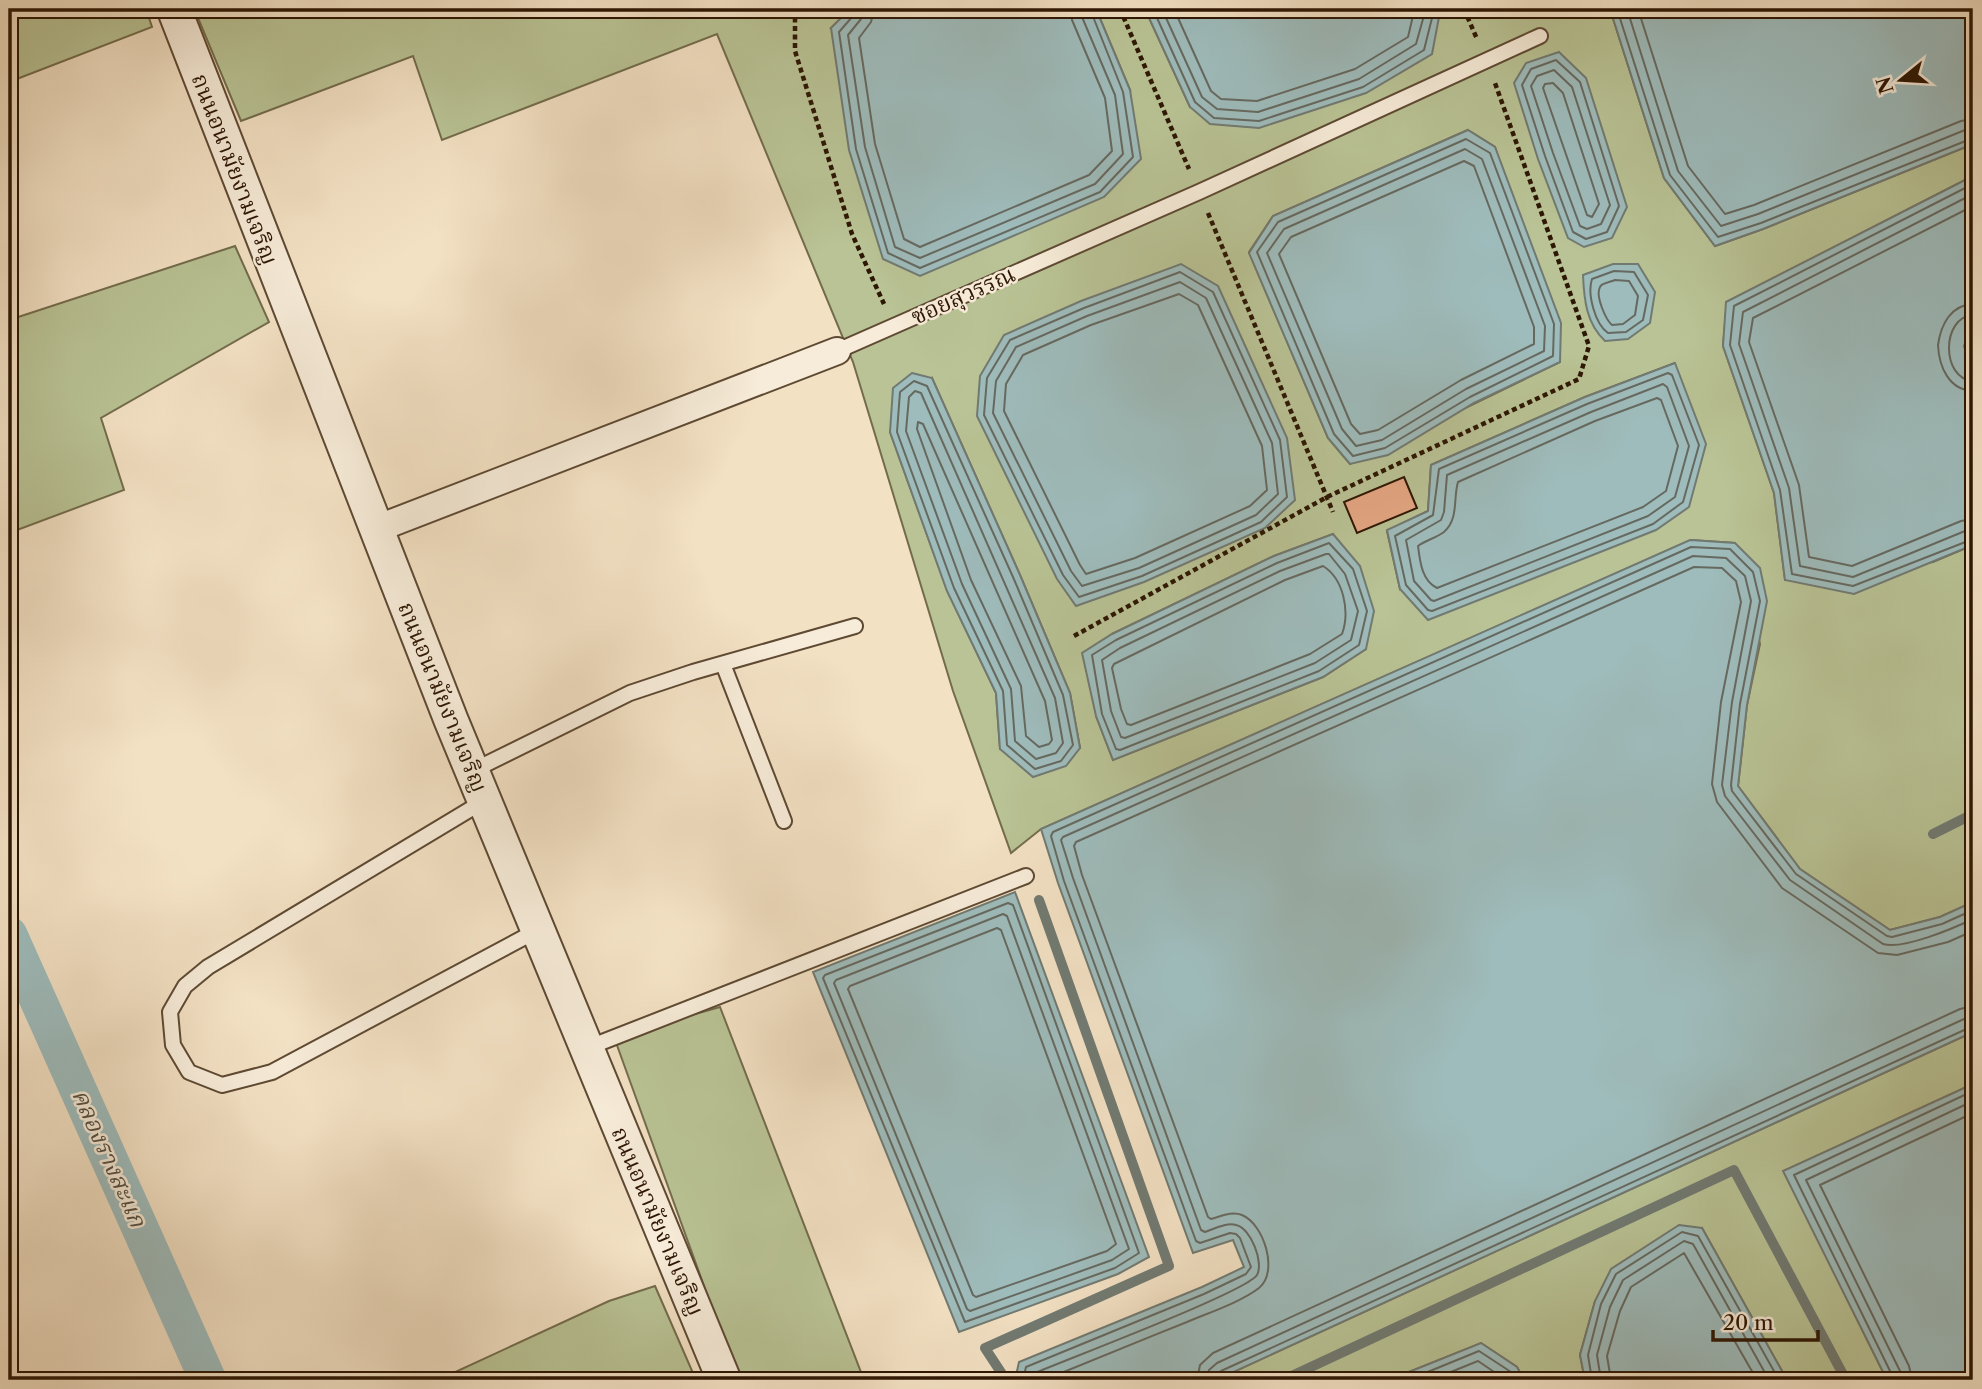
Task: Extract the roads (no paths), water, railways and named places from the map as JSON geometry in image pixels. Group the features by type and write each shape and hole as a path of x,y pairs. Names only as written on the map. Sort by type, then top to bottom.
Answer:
{"street":[{"name":"ถนนอนามัยงามเจริญ","path":"174,9 478,786 724,1380"},
{"name":"ซอยสุวรรณ","path":"376,529 837,351"}],"lane":[{"name":"ซอยสุวรรณ","path":"837,351 1540,36"},
{"path":"538,930 272,1072 222,1085 188,1072 173,1045 170,1012 186,986 208,967 478,786 630,693 855,626"},
{"path":"723,664 784,821"},
{"path":"586,1048 1026,876"}],"water":[{"path":"850,9 1096,9 1130,90 1141,159 1104,197 920,276 883,259 849,150 831,28"},
{"path":"1145,9 1436,9 1439,17 1432,54 1366,93 1259,128 1210,124 1190,107"},
{"path":"1610,9 1973,9 1973,144 1715,246 1664,178"},
{"path":"1559,52 1586,78 1627,207 1612,238 1584,247 1568,238 1538,159 1514,83 1526,63"},
{"path":"1468,130 1495,147 1561,323 1560,362 1474,403 1388,455 1350,464 1328,438 1249,253 1273,216"},
{"path":"1973,176 1973,323 1964,346 1973,374 1973,545 1854,594 1785,580 1774,493 1723,346 1726,302"},
{"path":"1181,264 1218,286 1287,438 1295,500 1265,528 1144,582 1076,606 1057,579 977,416 980,376 1004,335 1081,301"},
{"path":"1613,264 1638,264 1655,292 1650,323 1628,339 1605,341 1590,319 1585,302 1583,275"},
{"path":"1675,363 1706,444 1689,507 1656,530 1428,620 1400,589 1387,530 1428,511 1431,465 1585,397"},
{"path":"912,373 932,378 1070,693 1080,748 1066,766 1033,777 1000,749 996,693 947,591 890,432 893,388"},
{"path":"1333,534 1360,566 1374,611 1366,649 1323,677 1113,760 1096,716 1082,653 1112,634 1274,556"},
{"path":"1690,540 1735,543 1760,568 1767,601 1747,705 1738,786 1800,869 1890,930 1940,917 1973,902 1973,1032 1216,1380 1015,1380 1019,1362 1244,1267 1233,1240 1193,1253 1058,883 1041,829"},
{"path":"1015,892 1149,1257 1118,1274 959,1332 813,972"},
{"path":"1973,1084 1973,1380 1887,1380 1783,1171"},
{"path":"1679,1225 1702,1228 1787,1380 1585,1380 1580,1355 1595,1301 1611,1269"},
{"path":"1481,1343 1517,1367 1524,1380 1389,1380"}],"waterway":[{"path":"1933,834 1973,814"},
{"path":"1006,1380 985,1348 1169,1266 1039,900"},
{"name":"คลองรางสะแก","path":"9,935 208,1380"},
{"path":"1283,1380 1734,1170 1846,1380"}]}
